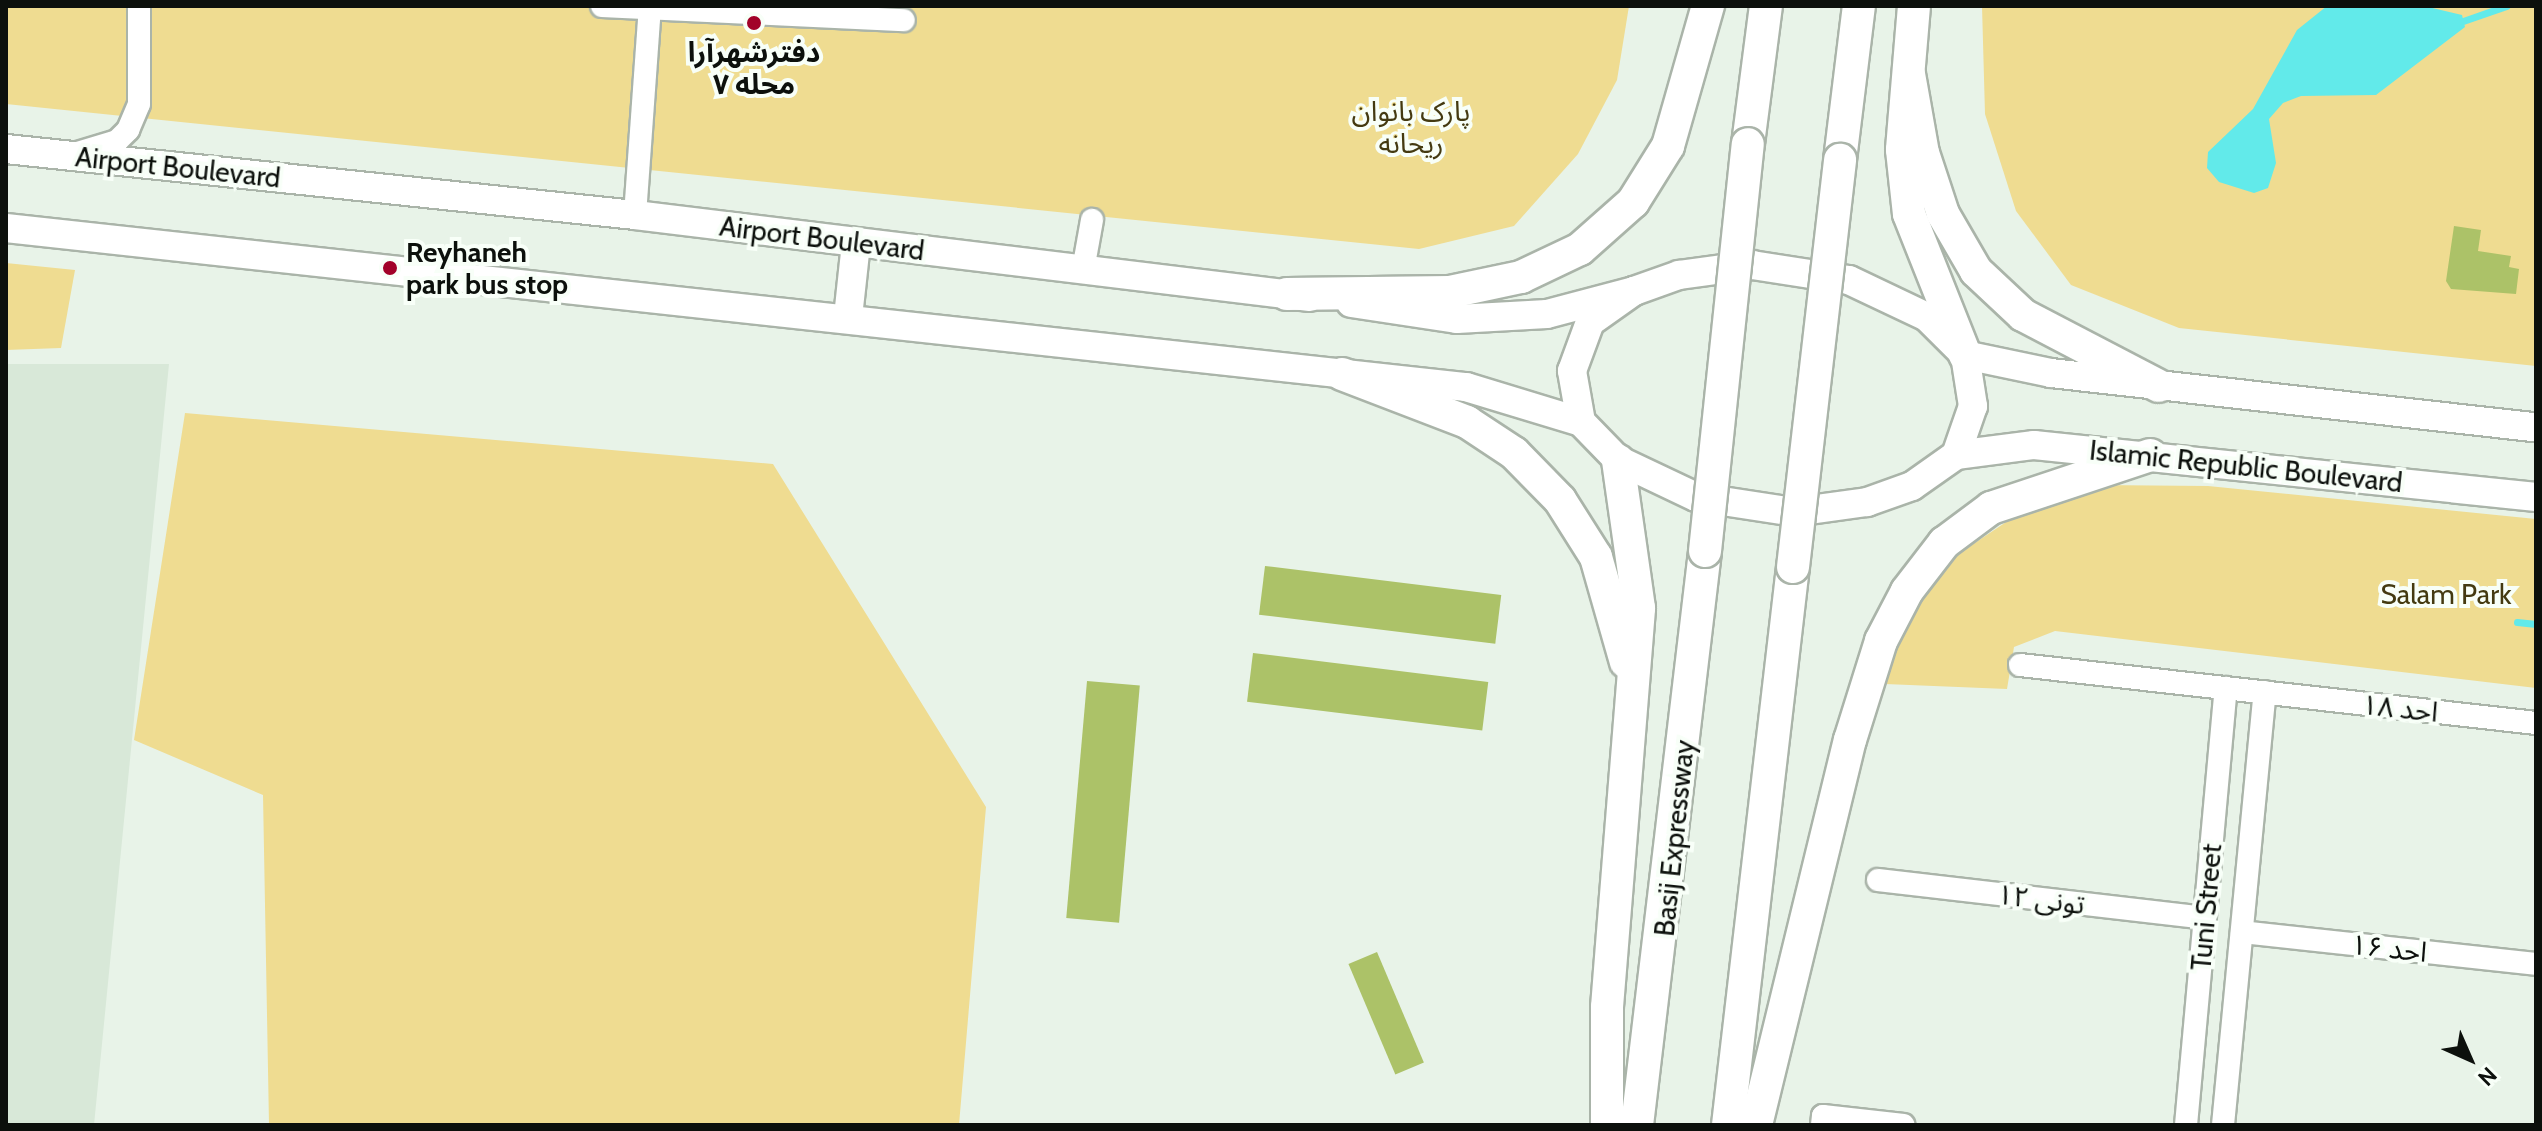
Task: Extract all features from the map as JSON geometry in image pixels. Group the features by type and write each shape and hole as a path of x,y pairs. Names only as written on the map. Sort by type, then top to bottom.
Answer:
{"highway":[{"path":"1287,294 1450,292 1521,277 1580,249 1633,202 1668,146 1708,6"},
{"name":"Basij Expressway","path":"1637,1125 1766,6"},
{"path":"1728,1125 1859,6"},
{"path":"1914,6 1902,150 1909,214 1965,355"},
{"path":"1909,74 1923,153 1943,214 1976,271 2023,315 2159,386"},
{"path":"1342,374 1467,422 1514,453 1560,500 1596,557 1633,690"},
{"path":"1756,1125 1850,740 1881,641 1907,591 1944,543 1991,508 2150,455"},
{"path":"1607,1125 1607,1007 1639,608 1618,460"}],"main road":[{"name":"Airport Boulevard","path":"6,149 635,215 1287,294 1457,319 1547,314 1718,269 1816,271 1886,294 1927,317 1965,355"},
{"path":"6,228 848,317 1466,387 1581,422 1618,460 1696,497 1794,512 1867,502 1912,486 1956,455 1973,406 1965,355 2159,386 2536,427"},
{"path":"848,317 856,243"},
{"path":"1581,422 1572,371 1590,322 1634,291"},
{"name":"Islamic Republic Boulevard","path":"1956,455 2034,445 2536,497"}],"street":[{"path":"68,155 117,141 128,130 139,104 139,6"},
{"path":"602,6 904,20"},
{"path":"635,215 649,8"},
{"path":"1083,270 1092,220"},
{"name":"احد ۱۸","path":"2020,665 2536,723"},
{"name":"Tuni Street","path":"2186,1125 2226,688"},
{"name":"Tuni Street","path":"2223,1125 2265,692"},
{"name":"تونی ۱۲","path":"1878,880 2205,918"},
{"name":"احد ۱۶","path":"2242,932 2536,964"},
{"path":"1822,1121 1903,1125"}],"shaded area":[{"path":"6,364 169,364 94,1125 6,1125"}],"green space":[{"name":"پارک بانوان ریحانه","path":"6,6 1629,6 1617,80 1578,154 1514,226 1419,249 6,104"},
{"path":"1982,6 2536,6 2536,366 2179,328 2071,285 2016,211 1985,114"},
{"path":"6,263 75,270 61,348 6,350"},
{"path":"185,413 773,464 986,807 959,1125 269,1125 263,795 134,740"},
{"name":"Salam Park","path":"2096,485 2208,486 2536,519 2536,688 2055,631 2014,647 2007,689 1885,684 1911,608 1957,555 2018,514"}],"water":[{"path":"2327,6 2424,6 2462,15 2465,27 2376,95 2301,96 2283,103 2269,119 2276,163 2268,188 2254,193 2219,182 2207,168 2208,152 2253,109 2297,30"}],"building":[{"path":"2454,226 2481,230 2478,251 2511,256 2509,267 2519,269 2516,294 2451,289 2446,281"},
{"path":"1265,566 1501,595 1495,644 1259,615"},
{"path":"1253,653 1488,682 1482,731 1247,702"},
{"path":"1087,681 1140,686 1119,923 1066,918"},
{"path":"1377,952 1424,1062 1395,1075 1348,964"}],"waterway":[{"path":"2463,21 2506,6"},
{"path":"2517,622 2536,624"}],"place":[{"name":"دفترشهرآرا محله ۷","path":"754,23"},
{"name":"Reyhaneh park bus stop","path":"390,268"}]}
